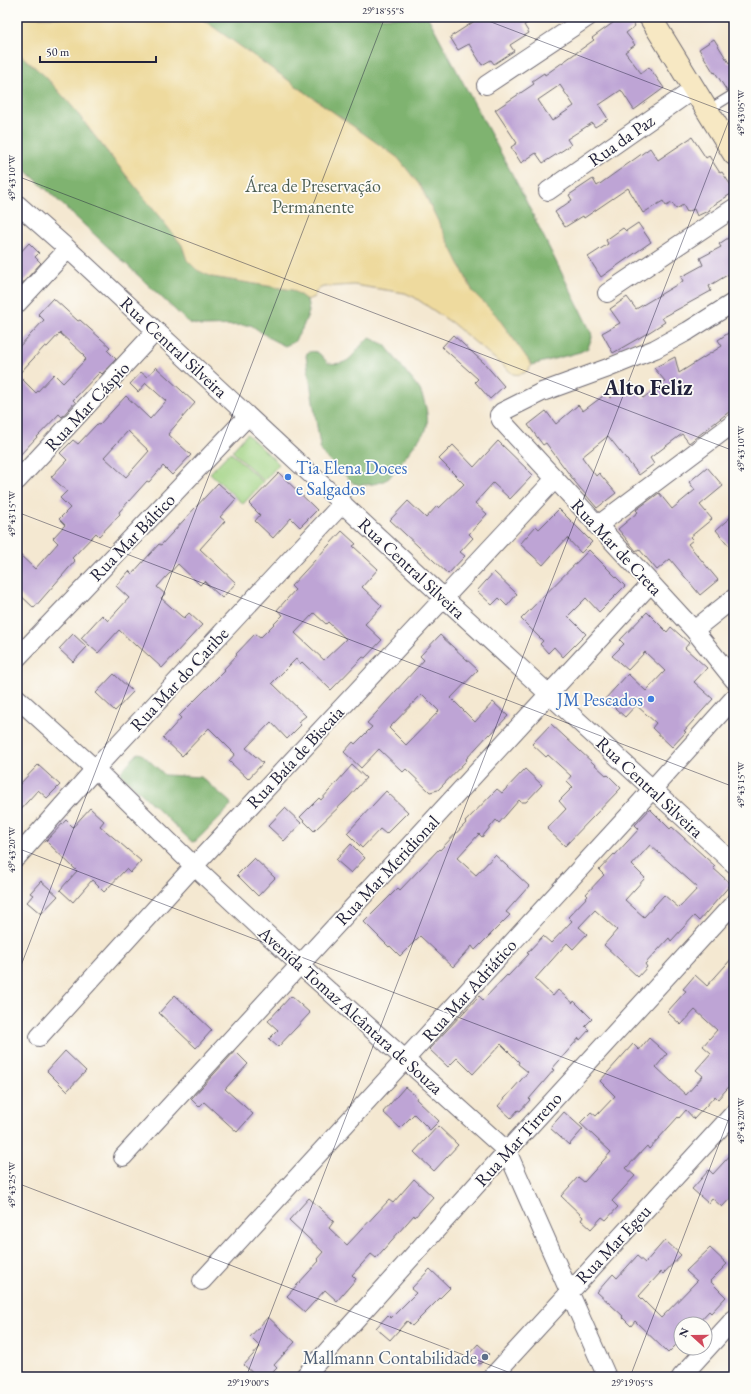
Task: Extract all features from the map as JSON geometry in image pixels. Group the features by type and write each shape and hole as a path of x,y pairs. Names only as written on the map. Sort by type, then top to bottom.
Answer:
{"main road":[{"path":"650,17 734,154"}],"street":[{"path":"486,85 588,17"},
{"name":"Rua da Paz","path":"548,191 694,89"},
{"name":"Rua Central Silveira","path":"18,205 68,249 343,503 443,598 550,694 734,864"},
{"path":"607,293 734,208"},
{"path":"17,304 68,249"},
{"name":"Rua Mar de Creta","path":"734,302 688,331 655,349 542,392 502,412 499,415 501,420 554,480 694,630 734,680"},
{"name":"Rua Mar Cáspio","path":"17,481 156,331"},
{"name":"Rua Mar Báltico","path":"17,658 248,416"},
{"path":"597,526 734,423"},
{"name":"Rua Baía de Biscaia","path":"39,1037 194,866 554,480"},
{"name":"Rua Mar do Caribe","path":"17,857 95,769 343,503"},
{"name":"Rua Mar Meridional","path":"123,1158 651,584"},
{"path":"694,630 734,598"},
{"name":"Avenida Tomaz Alcântara de Souza","path":"17,698 95,769 194,866 300,964 507,1151 607,1377"},
{"name":"Rua Mar Adriático","path":"202,1281 653,789 734,698"},
{"name":"Rua Mar Tirreno","path":"304,1377 507,1151 734,903"},
{"name":"Rua Mar Egeu","path":"492,1377 734,1113"},
{"path":"681,1377 734,1319"}],"lane":[{"path":"708,110 734,94"}],"green space":[{"path":"199,17 428,17 519,187 591,332 592,337 588,348 580,352 532,365 496,315 473,292 421,187 398,158"},
{"path":"17,52 45,76 72,106 182,245 187,260 212,277 293,290 307,300 309,312 302,329 294,342 285,346 271,339 251,325 201,326 189,323 17,162"},
{"path":"370,338 385,345 420,390 427,415 427,426 426,430 389,478 376,483 361,485 353,483 321,452 306,356 307,353 314,351 328,363 337,364 348,360 364,342"},
{"path":"247,434 279,464 264,481 232,451"},
{"path":"230,452 263,482 243,504 210,473"},
{"path":"138,753 142,754 165,775 201,777 230,802 231,806 196,841 192,842 121,774 122,770"}],"sand":[{"path":"17,17 199,17 398,158 421,187 473,292 496,315 532,365 521,374 513,374 452,323 414,297 405,293 354,285 323,287 317,290 314,297 307,300 293,290 212,277 197,270 187,260 182,245 72,106 45,76 17,52"}],"building":[{"path":"481,17 538,17 524,25 529,33 510,45 514,51 494,64 491,60 482,65 469,44 458,50 450,37"},
{"path":"621,17 629,17 635,26 626,33 635,45 625,52 641,73 649,67 664,88 634,110 621,90 599,105 608,119 595,127 592,123 567,139 571,145 543,163 536,153 521,163 511,147 517,143 495,110 534,84 532,81 544,73 545,75 594,40 592,38","holes":["560,85 574,106 552,121 538,100"]},
{"path":"714,39 729,63 734,60 734,88 727,91 699,49"},
{"path":"692,137 706,158 709,156 720,173 722,172 734,190 734,192 709,208 710,210 697,216 694,209 687,212 683,205 676,209 672,203 666,206 663,201 643,213 628,188 584,218 583,216 565,227 555,212 572,200 569,195 593,179 597,186 650,148 658,160"},
{"path":"638,223 651,242 601,277 588,257 608,244 606,240 623,228 626,231"},
{"path":"734,234 734,271 709,286 711,291 662,318 665,322 613,353 602,333 620,323 610,309 627,297 636,309 683,281 681,277 703,265 700,258 721,247 719,244"},
{"path":"29,243 39,253 35,257 41,263 17,289 17,256"},
{"path":"53,298 110,347 107,350 116,359 102,374 100,372 73,400 75,402 62,417 59,414 17,458 17,349 44,320 38,314","holes":["60,333 84,355 83,356 86,359 63,383 54,374 36,393 18,375 45,346 47,347"]},
{"path":"734,329 734,408 689,443 682,434 650,458 654,464 639,475 608,436 582,457 596,476 599,473 616,493 597,508 575,482 546,443 543,445 528,425 546,411 556,424 578,405 583,411 607,393 610,398 631,382 643,398 665,381 654,368 675,357 679,373 722,346 718,340"},
{"path":"453,335 484,363 504,386 490,399 475,382 478,379 442,347"},
{"path":"156,367 195,403 168,434 191,455 172,475 163,466 149,482 147,481 119,512 120,514 99,536 96,533 72,558 75,561 34,608 17,592 17,552 35,569 58,543 53,538 65,525 59,519 70,508 60,498 67,491 51,477 67,460 60,453 73,440 78,444 97,424 99,425 126,396 150,419 166,401 146,383 138,392 130,384 141,372 147,377","holes":["128,431 149,451 126,477 104,457"]},
{"path":"498,441 533,475 510,499 493,483 475,503 487,514 469,534 473,538 460,552 465,556 448,574 390,520 408,501 426,518 437,506 439,508 464,484 439,459 453,445 474,467"},
{"path":"707,467 723,486 700,505 712,519 690,537 693,540 688,544 718,580 700,595 670,559 657,570 639,549 636,551 618,529 638,512 636,510 659,493 672,509 695,490 689,482"},
{"path":"279,473 317,510 300,527 291,518 273,538 255,521 260,515 249,504"},
{"path":"218,483 236,499 220,517 225,521 200,549 236,583 222,598 204,581 200,585 178,564 157,587 165,594 161,598 184,618 189,613 202,625 162,668 119,630 98,653 81,638 102,615 108,621 129,598 116,586 129,571 132,574 159,544 161,545"},
{"path":"559,509 592,542 581,553 567,538 543,565 520,544 536,526 539,529"},
{"path":"734,514 734,552 716,530"},
{"path":"342,531 356,544 353,546 378,569 362,587 382,606 365,624 382,640 331,690 302,662 300,664 296,659 272,683 306,716 298,722 301,725 287,739 271,722 246,748 263,763 248,779 229,761 235,754 209,728 182,756 163,738 181,718 179,716 225,670 224,669 237,655 236,654 255,634 260,638 283,615 277,610 295,590 291,586","holes":["314,613 326,624 328,622 346,639 324,660 295,633"]},
{"path":"589,550 625,586 599,612 586,598 568,616 586,634 563,657 554,647 548,653 540,644 543,641 521,619"},
{"path":"494,572 517,594 507,606 499,598 492,605 477,591"},
{"path":"647,612 667,632 671,627 689,643 685,648 707,668 694,682 713,699 684,731 686,732 672,747 652,728 656,723 636,705 625,717 605,699 628,674 646,691 665,671 645,652 628,670 612,656 624,644 620,640"},
{"path":"73,634 87,647 73,662 59,649"},
{"path":"440,635 478,670 451,698 475,722 493,702 508,716 490,735 489,734 466,759 467,760 438,790 430,792 406,769 403,772 379,749 361,768 344,752 353,742 355,744 372,727 367,723 424,660 420,656","holes":["422,694 439,711 406,745 389,728"]},
{"path":"114,674 133,692 115,711 96,693"},
{"path":"551,724 621,788 565,846 547,829 566,809 559,801 573,787 567,781 571,776 548,755 546,757 532,744"},
{"path":"38,765 60,785 47,798 38,790 17,813 17,787"},
{"path":"352,765 366,778 314,831 300,817 319,798 321,800"},
{"path":"525,769 542,785 526,802 521,802 519,800 499,823 496,820 482,837 479,834 457,858 476,875 495,855 529,886 506,912 510,915 475,950 472,946 453,967 420,936 400,956 364,922 398,888 400,890 439,849 440,850 497,789 502,793"},
{"path":"386,791 408,812 386,834 380,829 362,848 347,833"},
{"path":"90,808 104,821 100,826 141,861 130,873 126,869 104,892 92,880 73,902 60,890 77,871 46,841 66,820 73,827"},
{"path":"285,808 301,823 284,841 268,826"},
{"path":"650,809 670,829 672,827 715,866 713,868 731,884 699,921 694,916 671,941 669,938 645,964 647,967 638,977 604,945 617,930 595,910 579,927 587,934 573,949 567,943 535,979 553,996 558,990 573,1003 574,1001 592,1019 585,1026 589,1030 580,1040 579,1038 552,1069 554,1070 529,1099 530,1100 511,1118 498,1106 528,1072 518,1064 519,1062 501,1044 473,1074 457,1058 448,1067 429,1049 479,996 483,1000 507,975 508,976 529,954 527,953 543,936 551,943 572,921 568,917 588,896 586,894 604,875 599,870 639,829 635,825","holes":["650,845 698,888 679,908 664,895 644,917 625,900 645,878 632,865"]},
{"path":"351,844 365,858 351,873 336,860"},
{"path":"254,858 275,878 258,896 237,875"},
{"path":"41,881 58,896 41,914 27,902 33,895 30,893"},
{"path":"734,956 734,1081 718,1099 715,1096 694,1119 686,1110 649,1149 647,1146 626,1168 635,1176 612,1201 618,1207 606,1220 602,1217 591,1229 581,1220 583,1217 561,1196 578,1177 584,1182 611,1152 580,1123 591,1112 596,1116 615,1096 600,1081 633,1044 639,1050 649,1038 667,1054 656,1067 686,1095 703,1076 696,1070 711,1053 703,1046 717,1030 695,1010 681,1025 667,1012 686,991 683,989 695,975 707,986"},
{"path":"175,995 212,1030 196,1048 159,1013"},
{"path":"291,996 310,1013 278,1047 269,1039 278,1030 268,1021"},
{"path":"65,1051 86,1071 67,1091 47,1071"},
{"path":"235,1051 248,1064 225,1089 253,1114 237,1132 204,1102 199,1107 191,1099"},
{"path":"405,1087 417,1097 416,1099 439,1121 430,1130 414,1114 400,1128 383,1112"},
{"path":"564,1112 583,1129 569,1145 550,1128"},
{"path":"438,1126 458,1145 434,1171 414,1152"},
{"path":"734,1151 734,1194 722,1207 712,1198 708,1203 692,1189 709,1170 713,1174"},
{"path":"414,1179 433,1197 415,1217 414,1215 376,1258 371,1254 352,1275 356,1279 337,1301 325,1290 305,1312 287,1296 319,1261 317,1259 323,1252 289,1220 309,1198 334,1221 329,1228 347,1245 389,1200 393,1203"},
{"path":"665,1240 681,1255 663,1274 661,1272 639,1296 661,1318 697,1281 686,1271 710,1248 727,1264 710,1281 726,1297 711,1313 709,1311 704,1316 673,1316 673,1348 668,1353 635,1321 631,1326 622,1317 623,1316 597,1292 613,1274 617,1278 637,1256 645,1263"},
{"path":"430,1269 450,1288 412,1326 407,1321 390,1340 376,1328 388,1315 391,1318 416,1293 411,1289"},
{"path":"268,1317 295,1342 274,1365 277,1368 268,1377 257,1377 244,1365 260,1347 250,1337"},
{"path":"478,1344 489,1354 480,1364 469,1354"}],"place":[{"name":"Tia Elena Doces e Salgados","path":"288,477"},
{"name":"JM Pescados","path":"651,699"},
{"name":"Mallmann Contabilidade","path":"485,1357"}],"district":[{"name":"Alto Feliz","path":"648,387"}],"park label":[{"name":"Área de Preservação Permanente","path":"313,195"}]}
